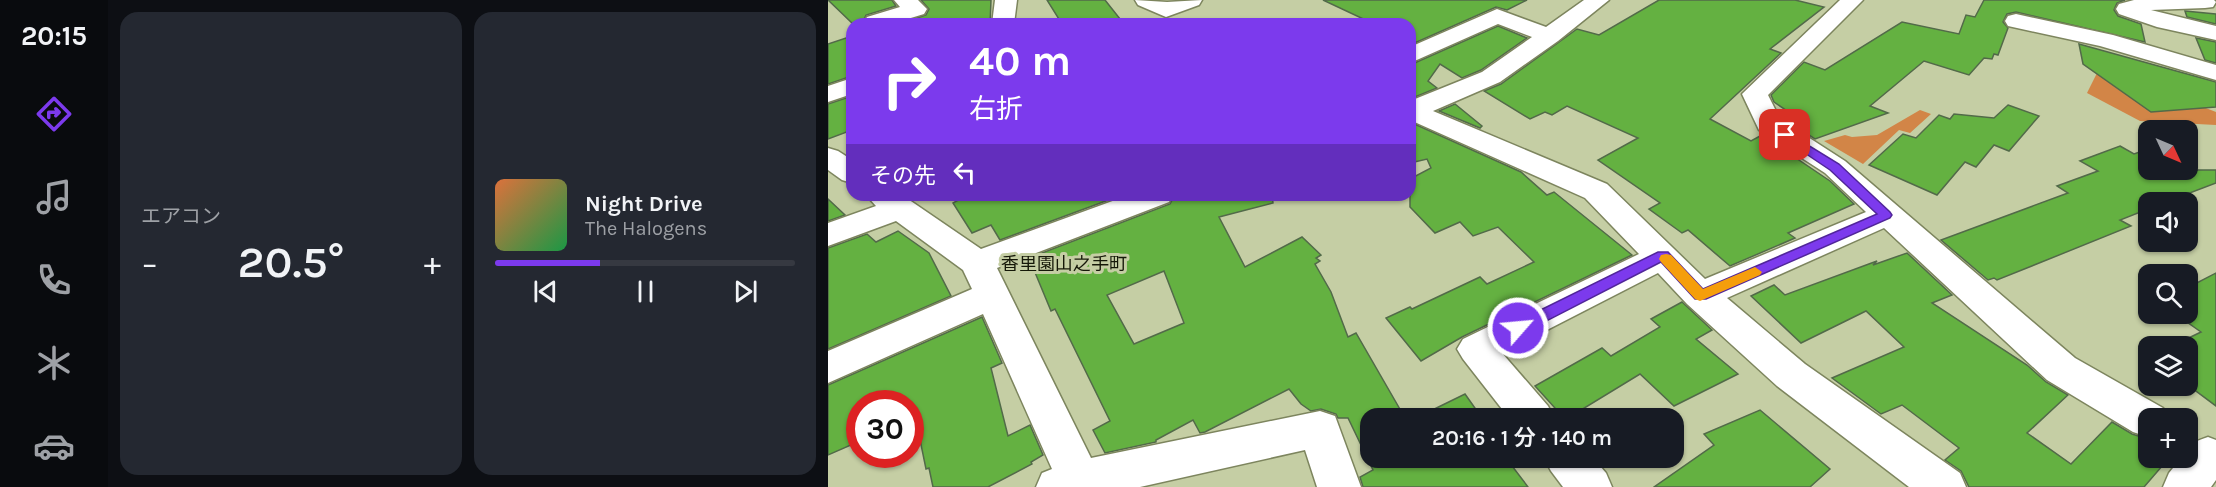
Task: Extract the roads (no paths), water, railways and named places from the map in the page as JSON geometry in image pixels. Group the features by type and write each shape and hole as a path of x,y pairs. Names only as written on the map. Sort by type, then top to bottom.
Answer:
{"street":[{"path":"888,18 916,9 905,0"},
{"path":"1003,18 1006,0"},
{"path":"1158,16 1191,0"},
{"path":"1416,108 1491,77 1598,0"},
{"path":"1852,0 1755,94 1769,124 1835,167 1886,215 2061,369 2138,414"},
{"path":"2204,2 2145,4 2127,9 2165,22 2216,33"},
{"path":"1416,54 1497,16 1550,36"},
{"path":"2016,21 2105,40 2216,74"},
{"path":"828,94 846,88"},
{"path":"1416,114 1596,191 1663,256 1700,296 1791,375 1944,487"},
{"path":"828,157 846,170"},
{"path":"828,368 984,279 1146,201"},
{"path":"828,235 890,202 984,279 1074,485 1320,429 1340,487"},
{"path":"1700,296 1886,215"},
{"path":"1525,408 1476,349 1663,256"},
{"path":"1574,468 1590,487"}],"district":[{"name":"香里園山之手町","path":"1064,264"}]}
